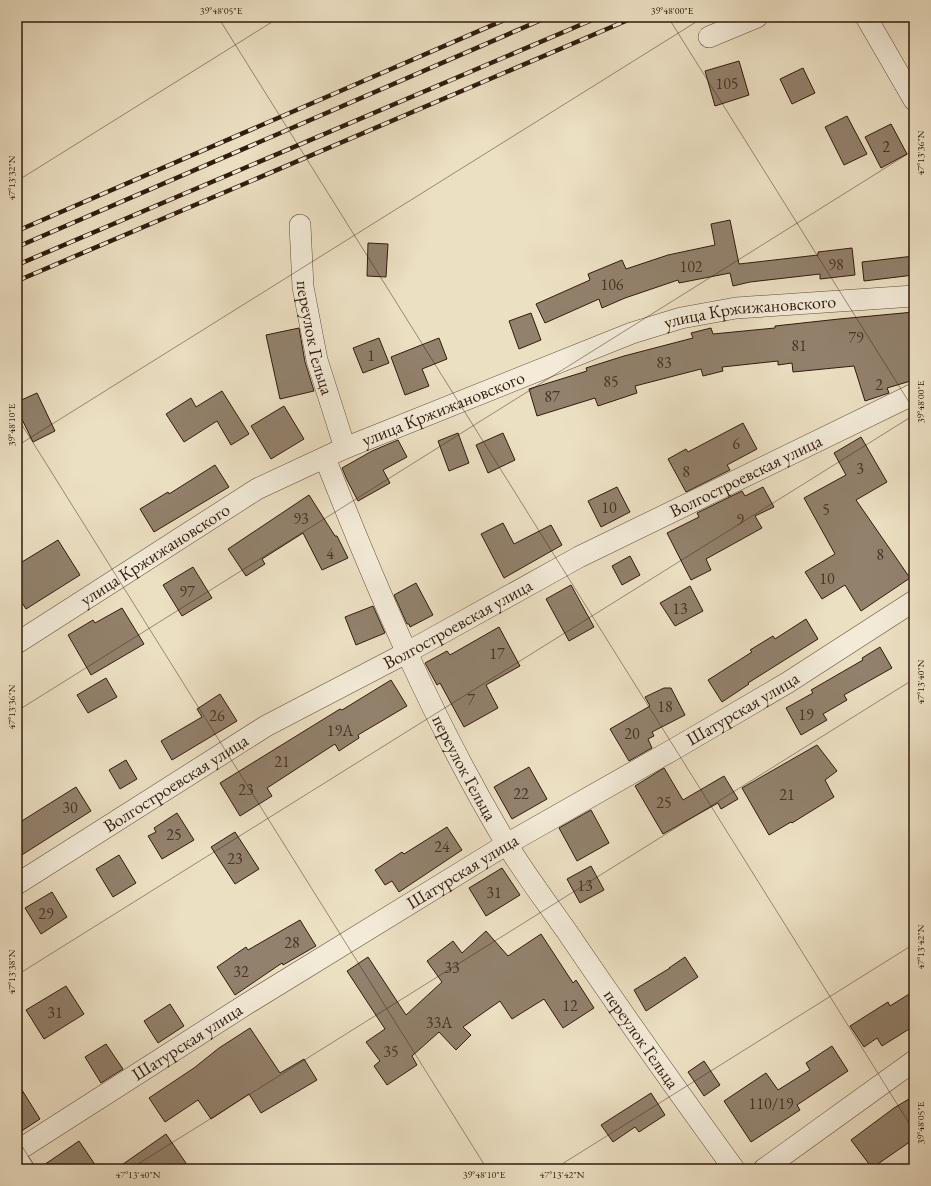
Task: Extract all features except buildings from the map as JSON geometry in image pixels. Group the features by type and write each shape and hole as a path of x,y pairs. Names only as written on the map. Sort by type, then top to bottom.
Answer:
{"street":[{"path":"709,37 757,17"},
{"path":"866,17 914,100"},
{"name":"переулок Гельца","path":"300,225 303,287 317,360 345,448"},
{"name":"улица Кржижановского","path":"17,643 257,489 345,448 632,333 681,318 736,308 914,296"},
{"name":"Волгостроевская улица","path":"17,884 266,726 406,653 579,556 914,394"},
{"name":"переулок Гельца","path":"325,458 365,558 406,653 456,752 507,844 638,1036 734,1169"},
{"name":"Шатурская улица","path":"17,1151 245,1005 507,844 787,683 914,601"},
{"path":"764,1169 914,1061"},
{"path":"17,1159 24,1169"}],"railway":[{"path":"17,231 511,17"},
{"path":"17,247 548,17"},
{"path":"17,265 599,17"},
{"path":"17,281 635,17"}]}
